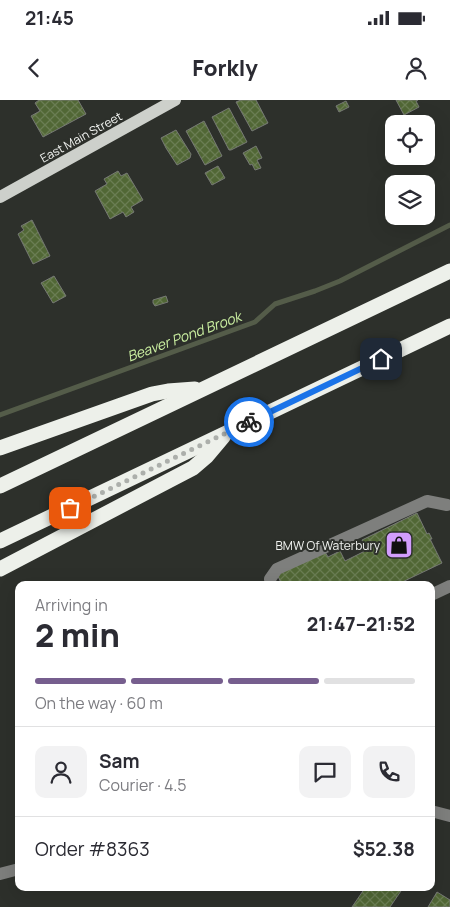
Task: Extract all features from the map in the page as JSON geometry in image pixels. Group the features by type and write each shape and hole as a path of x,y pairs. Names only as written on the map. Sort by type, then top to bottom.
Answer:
{"highway":[{"path":"0,486 450,271"},
{"path":"0,541 450,326"},
{"path":"0,448 152,394 204,388"},
{"path":"0,569 193,468 208,456 226,433"}],"main road":[{"name":"East Main Street","path":"0,197 175,100"}],"street":[{"path":"270,581 277,569 427,501 449,507"},
{"path":"435,593 450,586"},
{"path":"435,812 450,816"},
{"path":"0,874 15,870"}],"building":[{"path":"39,100 78,100 86,114 43,137 31,116 40,111 35,103"},
{"path":"256,100 268,123 252,131 236,102"},
{"path":"396,100 418,100 416,101 419,107 404,115"},
{"path":"346,101 349,107 339,112 336,106"},
{"path":"229,108 247,142 231,150 229,150 212,117"},
{"path":"204,121 222,156 205,165 186,131"},
{"path":"176,130 191,154 190,158 177,165 161,138"},
{"path":"256,146 262,158 257,160 261,168 255,170 243,153"},
{"path":"218,166 225,178 212,185 205,173"},
{"path":"118,171 121,176 127,173 143,200 131,207 134,212 126,217 123,212 110,219 95,191 107,184 104,179"},
{"path":"32,220 50,256 33,264 18,234 24,230 21,226"},
{"path":"54,276 66,296 53,303 41,283"},
{"path":"166,296 168,302 155,306 153,300"},
{"name":"BMW Of Waterbury","path":"417,513 427,534 429,533 432,539 430,539 442,563 404,581 280,581 277,574 324,550 328,557 340,551 345,561 367,550 362,540"},
{"path":"363,891 401,891 390,907 352,907"},
{"path":"437,892 450,900 450,907 428,907"}],"waterway":[{"name":"Beaver Pond Brook","path":"0,415 255,322 275,304 340,281 450,225"}],"way so far":[{"path":"70,508 249,422"}],"place":[{"name":"BMW Of Waterbury","path":"399,545"}],"route":[{"path":"249,422 381,359"}]}
